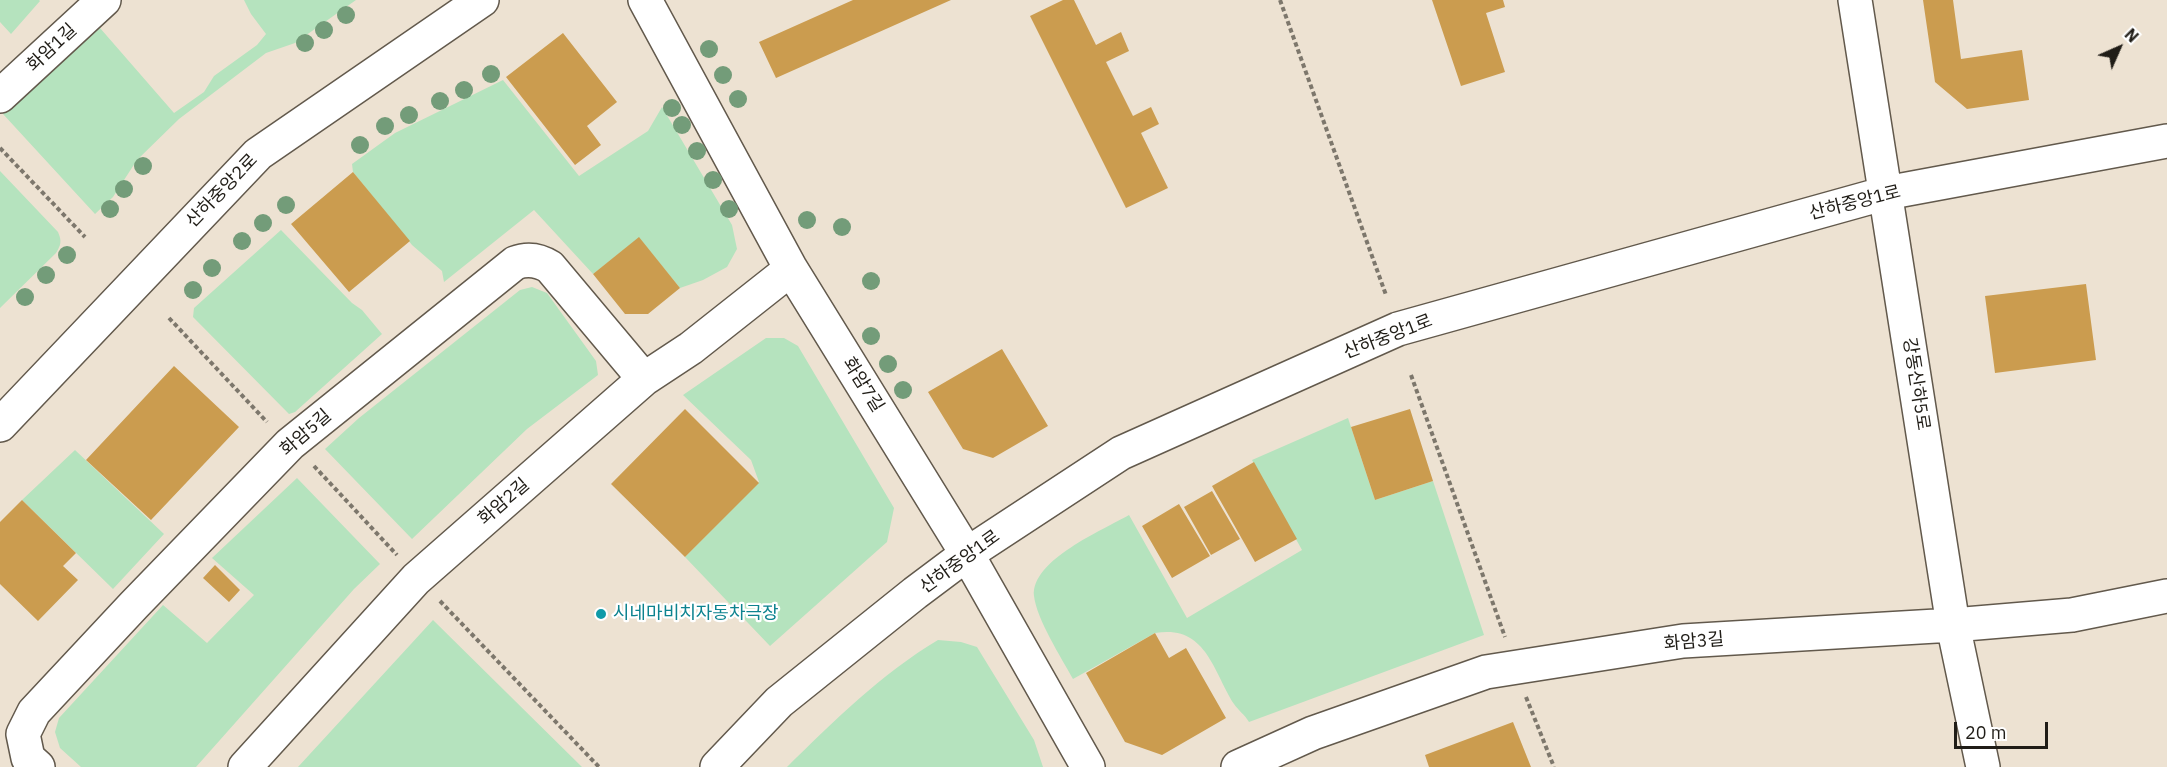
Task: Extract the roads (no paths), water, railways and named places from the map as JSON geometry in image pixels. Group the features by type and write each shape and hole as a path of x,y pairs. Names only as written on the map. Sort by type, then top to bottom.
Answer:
{"street":[{"name":"화암1길","path":"0,96 104,0"},
{"name":"산하중앙2로","path":"0,425 258,154 482,0"},
{"name":"화암7길","path":"645,0 791,269 967,554 1088,767"},
{"name":"강동산하5로","path":"1855,0 1953,625 1983,767"},
{"name":"산하중앙1로","path":"717,767 779,702 967,554 1121,453 1398,329 1886,193 2167,141"},
{"name":"화암5길","path":"38,767 28,758 22,734 34,712 134,605 290,444 515,263 534,260 550,267 644,379"},
{"name":"화암2길","path":"245,767 416,579 644,379 691,348 791,269"},
{"name":"화암3길","path":"1238,767 1313,733 1486,672 1683,641 1953,625 2072,615 2167,596"}],"place":[{"name":"시네마비치자동차극장","path":"601,614"}]}
